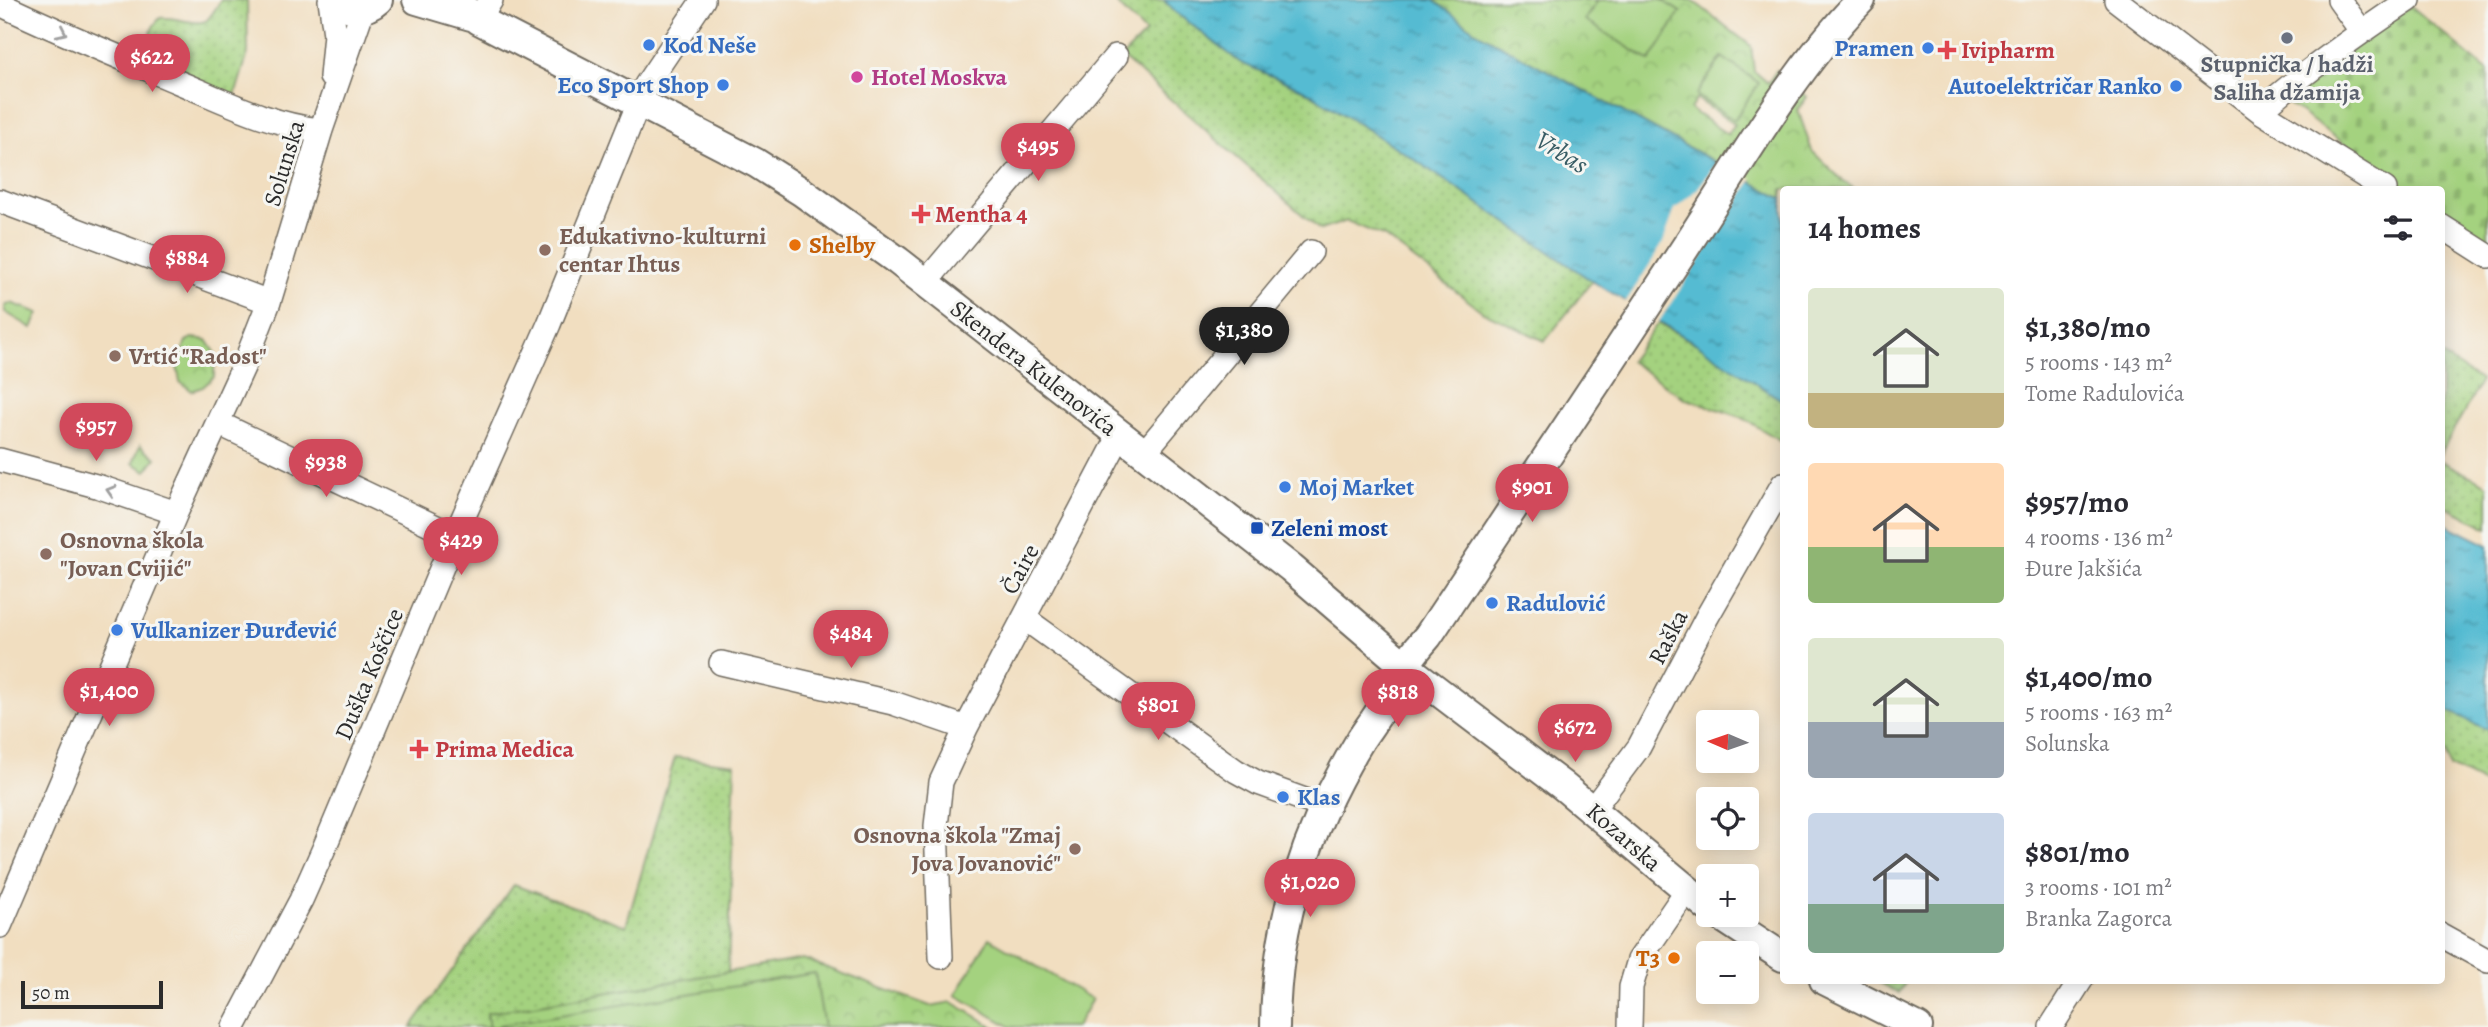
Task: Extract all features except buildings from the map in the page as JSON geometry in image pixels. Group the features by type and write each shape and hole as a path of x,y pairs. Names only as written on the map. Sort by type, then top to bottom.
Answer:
{"main road":[{"path":"333,0 343,6 371,4"},
{"name":"Skendera Kulenovića","path":"417,0 474,9 639,103 756,163 842,220 1291,568 1405,666"},
{"path":"1275,1027 1275,996 1286,917 1306,851 1324,807 1362,737 1386,702 1405,666 1436,624 1793,84 1861,0"},
{"name":"Kozarska","path":"1405,666 1592,810 1696,897"},
{"path":"1738,927 1780,953"},
{"path":"1832,984 1918,1027"}],"street":[{"name":"Solunska","path":"324,121 335,34 333,0"},
{"path":"639,103 646,85 703,0"},
{"path":"2116,0 2260,111 2380,186"},
{"path":"2339,0 2362,32"},
{"path":"2260,111 2277,94 2410,0"},
{"path":"0,4 234,105 292,125 324,121"},
{"name":"Solunska","path":"0,926 269,302 324,121 371,4"},
{"path":"925,283 1116,56"},
{"name":"Duška Koščice","path":"234,1027 320,856 454,536 549,324 639,103"},
{"path":"0,201 269,302"},
{"path":"2445,229 2488,256"},
{"path":"1144,453 1311,252"},
{"path":"218,423 454,536"},
{"name":"Čaire","path":"941,957 936,826 941,782 966,728 1120,435"},
{"path":"0,460 100,487 176,513"},
{"name":"Raška","path":"1592,810 1639,747 1707,617 1780,489"},
{"path":"1024,618 1236,771 1258,783 1324,807"},
{"path":"721,663 894,702 966,728"},
{"path":"1630,1027 1632,987 1639,960 1696,899"},
{"path":"2445,937 2488,961"},
{"path":"2051,1027 2078,984"}],"green space":[{"path":"221,0 247,0 248,53 235,96 154,62 157,46 147,42 160,18 203,22 209,18"},
{"path":"1113,0 1164,0 1174,11 1241,63 1302,89 1408,155 1592,281 1545,341 1483,312 1385,237 1347,221 1320,230 1122,57 1146,33"},
{"path":"1433,0 1598,0 1585,19 1680,12 1662,0 1692,0 1751,46 1754,71 1768,83 1777,70 1807,97 1798,110 1812,151 1850,186 1780,186 1780,197 1478,33","holes":["1697,99 1734,124 1727,134 1690,109"]},
{"path":"1598,0 1662,0 1680,12 1650,61 1585,20"},
{"path":"2411,6 2488,71 2488,244 2445,216 2445,186 2403,186 2282,99"},
{"path":"1722,57 1759,83 1734,120 1696,95"},
{"path":"11,303 39,313 32,328 5,312 5,306"},
{"path":"1658,323 1695,343 1780,399 1780,440 1741,417 1684,398 1630,361"},
{"path":"192,338 207,340 215,352 214,377 203,387 192,391 180,382 177,366 186,341"},
{"path":"2445,358 2481,381 2445,446"},
{"path":"140,445 156,458 146,471 133,463"},
{"path":"2445,463 2488,485 2488,528 2445,506"},
{"path":"2445,709 2488,730 2488,786 2450,767 2445,752"},
{"path":"675,757 735,764 728,972 487,1013 489,1027 411,1027 514,885 626,926"},
{"path":"989,938 1092,999 1076,1027 1011,1027 956,995"},
{"path":"803,959 930,1006 952,1002 994,1027 489,1027 487,1013"},
{"path":"815,973 824,1027 499,1027 499,1025"},
{"path":"1882,984 1905,984 1899,993"}],"water":[{"name":"Vrbas","path":"1164,0 1433,0 1478,33 1780,197 1780,399 1695,343 1592,281 1408,155 1303,89 1241,63 1174,11"},
{"path":"2445,524 2488,545 2488,730 2445,709"}],"pier":[{"path":"1719,160 1753,179 1656,326 1625,303 1662,245 1675,209 1697,189"}],"place":[{"name":"Stupnička / hadži Saliha džamija","path":"2287,38"},
{"name":"Kod Neše","path":"649,45"},
{"name":"Pramen","path":"1928,48"},
{"name":"Ivipharm","path":"1947,50"},
{"name":"Hotel Moskva","path":"857,77"},
{"name":"Eco Sport Shop","path":"723,85"},
{"name":"Autoelektričar Ranko","path":"2176,86"},
{"name":"Mentha 4","path":"921,214"},
{"name":"Shelby","path":"795,245"},
{"name":"Edukativno-kulturni centar Ihtus","path":"545,250"},
{"name":"Vrtić \"Radost\"","path":"115,356"},
{"name":"Moj Market","path":"1285,487"},
{"name":"Zeleni most","path":"1257,528"},
{"name":"Osnovna škola \"Jovan Cvijić\"","path":"46,554"},
{"name":"Radulović","path":"1492,603"},
{"name":"Vulkanizer Đurđević","path":"117,630"},
{"name":"Prima Medica","path":"419,749"},
{"name":"Klas","path":"1283,797"},
{"name":"Osnovna škola \"Zmaj Jova Jovanović\"","path":"1075,849"},
{"name":"T3","path":"1674,958"}]}
